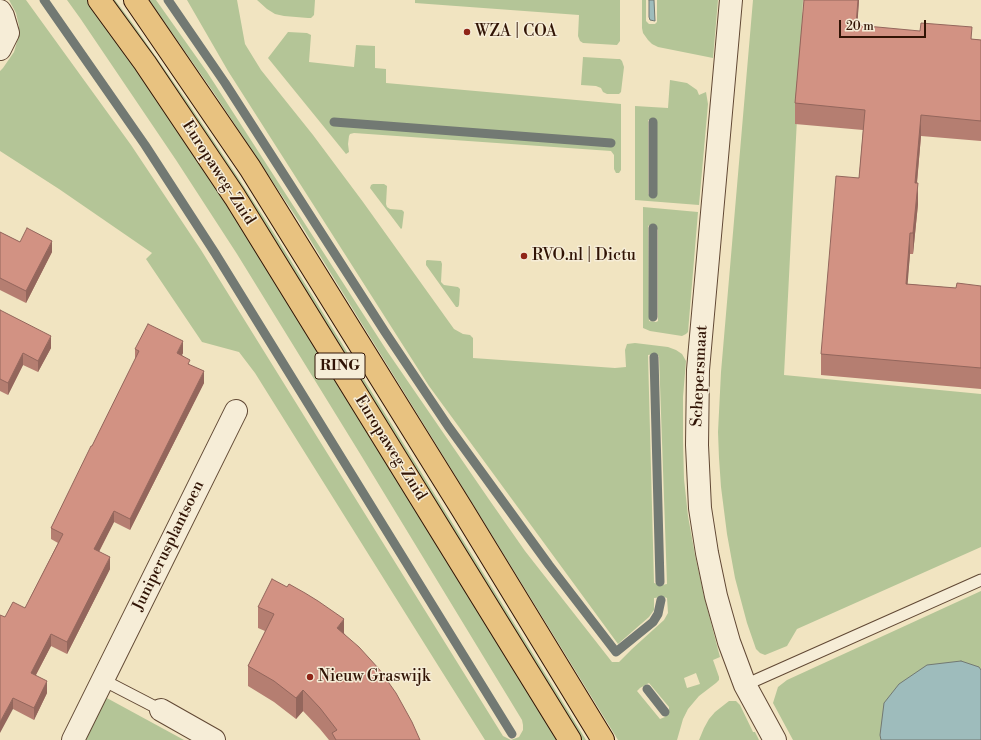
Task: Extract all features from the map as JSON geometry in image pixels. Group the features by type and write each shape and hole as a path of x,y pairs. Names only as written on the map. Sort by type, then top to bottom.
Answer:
{"main road":[{"name":"Europaweg-Zuid","path":"99,0 149,70 239,204 570,740"},
{"name":"Europaweg-Zuid","path":"135,0 254,175 454,496 603,740"}],"street":[{"name":"Schepersmaat","path":"731,0 698,370 700,508 707,553 729,642 745,685 775,740"},
{"path":"0,11 8,33 0,49"},
{"name":"Juniperusplantsoen","path":"73,740 236,411"},
{"path":"161,710 214,740"}],"lane":[{"path":"745,685 981,580"},
{"path":"103,680 161,710"}],"green space":[{"path":"9,0 26,0 131,145 201,250 503,736 511,740 485,740 255,373 239,352 202,342 146,259 152,253 59,189 0,151 0,71 14,52 19,35 19,26 16,13"},
{"path":"67,0 90,0 213,176 561,740 511,740 519,737 523,730 522,720 237,254 176,160"},
{"path":"107,0 115,0 133,24 237,176 275,235 586,740 579,740"},
{"path":"149,0 156,0 207,72 387,351 525,551 612,662 619,662 664,620 668,613 667,598 654,598 654,610 649,617 618,644 429,386 228,71 187,0 237,0 245,44 261,70 313,135 363,202 454,329 463,334 470,335 473,338 473,358 615,368 626,367 625,350 627,344 635,343 668,347 682,354 686,361 683,397 683,442 684,479 688,516 704,596 720,657 713,660 719,680 699,696 688,709 683,719 677,740 618,740 298,220 214,93","holes":["655,354 659,356 667,584 662,585 654,583 648,355","696,673 700,684 687,688 684,678","649,683 669,707 669,711 665,717 660,719 637,691"]},
{"path":"257,0 315,0 314,15 311,18 308,18 275,14"},
{"path":"415,0 620,0 620,41 617,45 583,43 580,41 578,36 579,15 415,3"},
{"path":"642,0 646,0 646,21 649,24 655,24 657,22 657,0 718,0 713,58 658,47 652,44 643,33"},
{"path":"753,0 803,0 784,375 981,394 981,547 797,629 787,646 765,655 756,649 747,623 735,578 727,534 721,487 718,432 721,372"},
{"path":"288,32 307,33 311,35 309,62 354,67 356,45 375,46 375,68 386,69 386,83 621,104 621,170 619,173 616,173 614,169 614,155 611,151 354,133 350,134 349,136 349,152 346,154 268,58"},
{"path":"583,57 620,59 624,67 621,92 619,94 607,94 603,92 601,88 596,86 581,85"},
{"path":"670,80 687,83 697,90 699,95 706,92 708,104 699,205 635,200 635,106 668,108","holes":["648,120 657,120 657,195 652,197 648,194"]},
{"path":"373,184 384,184 387,186 387,207 390,209 402,210 404,212 401,229 370,188"},
{"path":"643,207 698,212 688,332 682,336 650,331 643,328","holes":["652,224 658,230 658,321 656,322 649,321 648,226"]},
{"path":"427,260 441,261 441,282 444,285 458,287 460,289 458,307 456,307 426,265"},
{"path":"981,591 981,670 979,667 880,735 881,740 793,740 773,703 778,687 787,680"},
{"path":"105,697 184,740 82,740"},
{"path":"729,701 736,701 740,705 753,732 755,732 759,740 699,740 709,719"}],"water":[{"path":"649,0 654,0 655,21 650,20 649,17"},
{"path":"961,661 979,667 981,670 981,740 881,740 880,735 884,703 899,684 927,665"}],"building":[{"path":"804,0 858,0 856,25 920,31 921,23 972,27 971,39 981,40 981,121 921,115 915,183 918,183 913,233 910,233 906,284 956,288 957,283 981,286 981,368 821,354 836,176 859,178 865,110 795,103"},
{"path":"27,228 52,241 26,291 0,278 0,232 20,242"},
{"path":"0,310 51,336 38,361 23,353 8,383 0,379"},
{"path":"148,324 183,341 177,353 190,360 188,364 204,371 130,519 114,511 94,549 110,557 67,642 51,634 31,673 47,681 34,708 13,698 0,722 0,615 5,617 13,602 25,608 63,534 51,528 139,351 135,349"},
{"name":"Nieuw Graswijk","path":"272,579 287,587 289,584 318,601 344,619 337,628 359,647 379,669 396,693 420,740 336,740 332,733 337,730 320,708 303,690 296,698 274,681 248,666 274,614 258,607"}],"waterway":[{"path":"44,0 145,145 215,253 512,734"},
{"path":"168,0 225,83 385,332 448,426 549,565 616,652 653,622 658,614 661,600"},
{"path":"334,122 611,143"},
{"path":"653,122 653,194"},
{"path":"653,228 653,317"},
{"path":"654,357 660,582"},
{"path":"647,689 665,712"}],"place":[{"name":"WZA | COA","path":"467,32"},
{"name":"RVO.nl | Dictu","path":"524,256"},
{"name":"Nieuw Graswijk","path":"310,677"}]}
